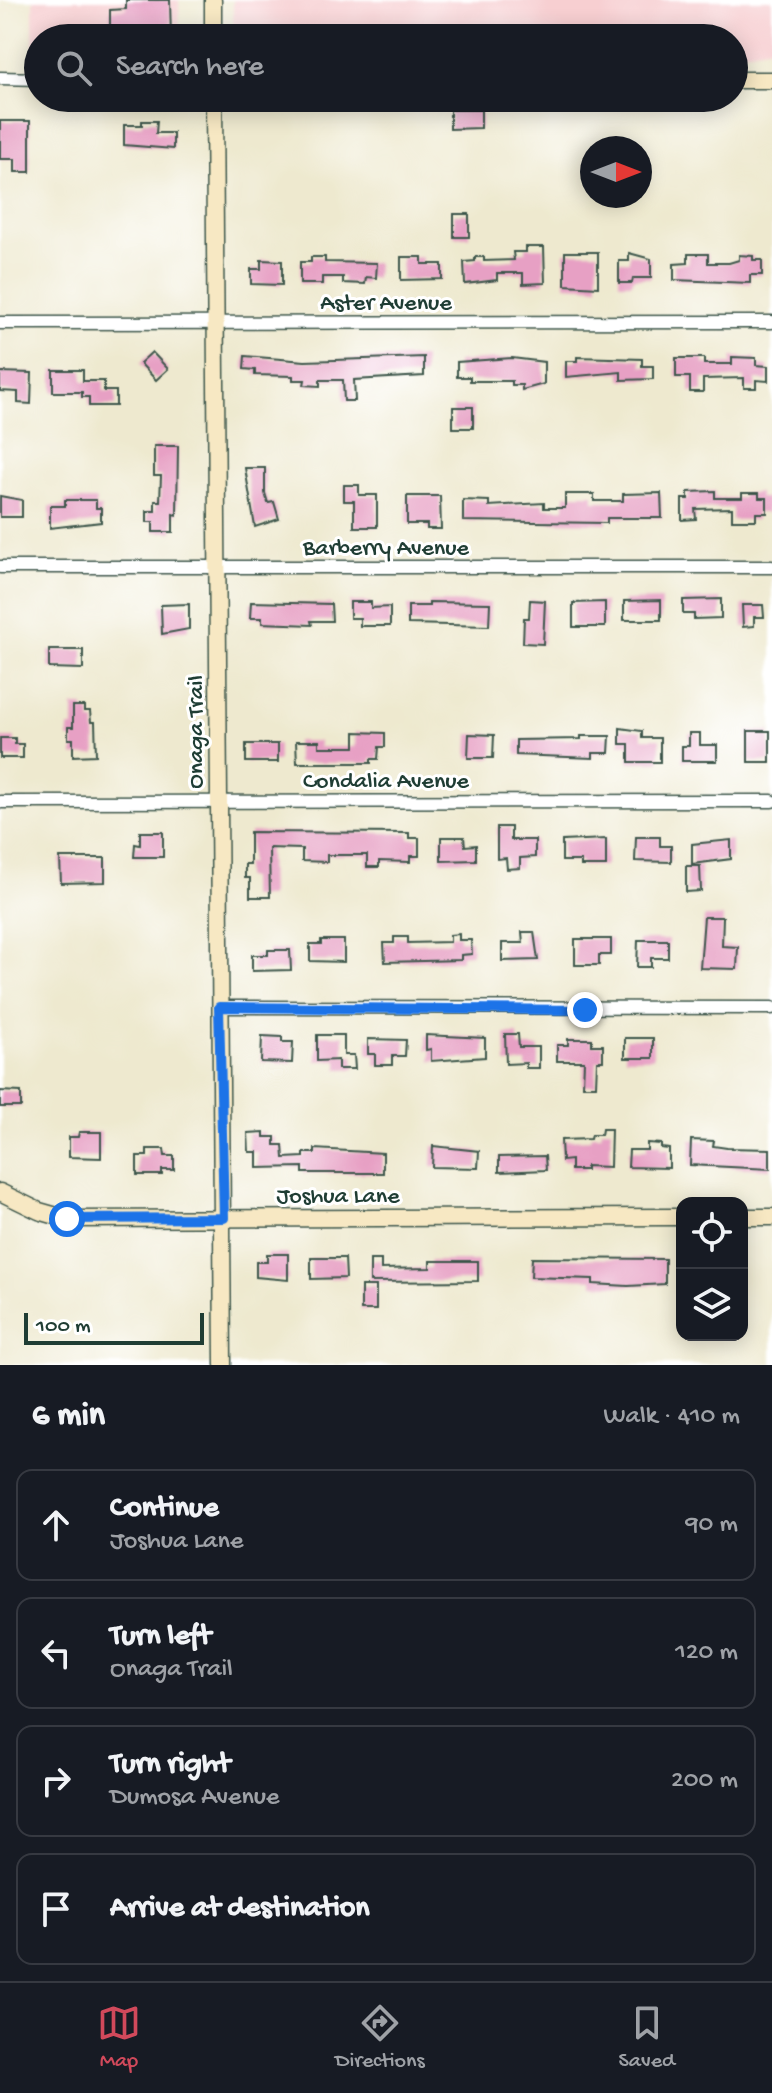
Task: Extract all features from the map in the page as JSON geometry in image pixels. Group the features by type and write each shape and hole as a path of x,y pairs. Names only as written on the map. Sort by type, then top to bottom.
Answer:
{"street":[{"path":"213,0 213,24"},
{"path":"0,78 24,79"},
{"path":"748,80 772,80"},
{"name":"Onaga Trail","path":"214,112 223,1365"},
{"name":"Aster Avenue","path":"0,323 772,322"},
{"name":"Barberry Avenue","path":"0,567 772,567"},
{"name":"Condalia Avenue","path":"0,802 772,801"},
{"path":"219,1007 772,1008"},
{"name":"Joshua Lane","path":"0,1192 39,1211 67,1219 676,1217"},
{"path":"748,1217 772,1217"}],"shaded area":[{"path":"33,0 179,0 180,24 33,24"},
{"path":"233,0 772,0 772,47 748,51 748,24 233,24"}],"building":[{"path":"126,0 170,0 171,24 110,24 110,10 126,9"},
{"path":"450,112 481,112 481,128 450,129"},
{"path":"0,121 30,121 30,172 15,172 15,159 0,159"},
{"path":"142,121 157,121 156,133 173,133 173,149 124,145 124,125 142,125"},
{"path":"454,214 469,214 469,237 454,237"},
{"path":"526,247 544,247 545,283 523,284 523,273 497,273 497,280 465,284 464,262 475,261 475,257 484,257 484,261 514,260 513,252 526,252"},
{"path":"565,252 598,252 598,287 565,285"},
{"path":"629,253 651,259 651,278 633,278 632,283 619,283 619,261 629,261"},
{"path":"688,254 708,254 708,263 729,263 739,260 739,255 753,256 753,260 762,260 762,275 750,275 750,283 674,280 674,264 688,263"},
{"path":"311,257 325,257 325,262 377,263 376,278 366,277 365,284 343,283 343,277 322,277 322,284 300,284 300,262 311,262"},
{"path":"401,257 422,257 422,264 442,264 442,279 401,280"},
{"path":"261,260 282,261 282,285 251,284 251,269 261,269"},
{"path":"152,352 168,369 156,380 140,363"},
{"path":"245,356 305,361 424,357 424,376 354,380 355,401 344,401 343,380 320,380 320,386 304,385 305,380 293,380 293,376 255,375 255,370 244,369"},
{"path":"577,357 642,359 642,366 653,366 653,379 621,380 621,372 566,377 566,361 577,361"},
{"path":"732,357 756,358 756,365 768,366 768,381 756,380 756,388 744,388 744,378 703,379 703,392 690,392 690,377 676,377 676,358 704,358 704,364 732,364"},
{"path":"512,358 544,362 544,384 522,390 522,385 512,385 512,381 470,381 470,377 457,377 457,362"},
{"path":"53,370 83,370 83,381 104,381 104,391 116,391 116,406 89,406 89,397 82,397 82,392 53,392"},
{"path":"0,372 32,373 31,404 18,403 18,392 0,391"},
{"path":"453,407 473,407 473,428 453,428"},
{"path":"154,446 178,446 177,515 173,514 173,532 153,532 153,522 147,522 147,511 155,511 155,501 160,501 161,476 154,476"},
{"path":"245,468 265,468 265,493 268,503 274,502 279,519 255,527"},
{"path":"344,485 359,485 359,495 377,495 377,527 354,527 354,501 344,501"},
{"path":"715,491 715,498 742,498 742,493 759,493 759,498 767,498 767,513 756,513 756,520 732,520 732,508 695,509 696,519 682,520 682,499 688,499 688,492"},
{"path":"661,493 662,518 607,518 607,523 463,521 463,500 489,501 489,506 544,503 544,508 565,508 565,494 594,494 594,501 623,501 623,494"},
{"path":"0,496 22,500 22,517 0,517"},
{"path":"407,496 440,496 441,529 427,529 427,524 407,524"},
{"path":"65,500 96,500 96,508 101,508 101,522 50,528 50,506 65,506"},
{"path":"721,599 721,618 694,619 694,614 683,614 683,600"},
{"path":"530,600 545,601 543,644 523,643 524,618 529,618"},
{"path":"661,600 661,620 624,620 624,601"},
{"path":"251,602 331,604 332,621 311,621 312,625 262,623 262,618 250,618"},
{"path":"350,602 371,602 371,608 390,607 390,626 360,626 360,618 350,618"},
{"path":"429,602 490,603 489,626 408,624 408,606 429,606"},
{"path":"605,602 605,627 573,627 573,603"},
{"path":"189,604 189,629 162,634 161,605"},
{"path":"742,605 763,605 764,617 754,617 754,626 743,627"},
{"path":"49,650 83,650 83,669 49,668"},
{"path":"73,706 84,706 84,711 90,711 91,722 95,722 96,755 73,756 73,739 68,739 68,727 73,727"},
{"path":"620,728 642,731 642,738 660,738 660,762 629,762 629,744 620,744"},
{"path":"748,731 770,731 770,762 748,762"},
{"path":"355,732 385,733 385,747 379,747 378,759 371,759 371,763 297,763 296,741 319,741 319,747 355,747"},
{"path":"689,733 700,733 700,745 717,745 717,761 682,761 682,746 689,746"},
{"path":"469,734 494,735 493,758 468,758"},
{"path":"581,736 610,736 609,753 593,753 593,758 516,755 516,740 581,739"},
{"path":"0,738 15,738 15,744 23,744 23,758 0,758"},
{"path":"246,744 278,744 278,762 246,762"},
{"path":"497,827 511,827 511,840 535,840 535,857 520,858 520,868 507,869 506,858 497,859"},
{"path":"140,832 163,832 163,857 134,857 135,844 140,845"},
{"path":"250,832 409,833 409,838 419,838 419,856 410,856 410,862 379,861 379,867 367,867 367,855 327,855 327,862 302,861 302,849 269,848 270,897 250,897 250,878 245,878 245,864 250,864"},
{"path":"441,837 464,837 465,846 476,845 476,860 441,861"},
{"path":"636,837 660,837 660,846 671,846 671,862 635,861"},
{"path":"606,839 606,866 581,866 581,861 562,861 562,841"},
{"path":"731,840 731,859 692,864 692,844"},
{"path":"60,858 105,858 105,882 61,883"},
{"path":"686,866 700,866 701,891 686,892"},
{"path":"704,917 723,917 722,946 738,947 737,969 700,968"},
{"path":"522,932 534,932 538,960 502,961 502,943 523,943"},
{"path":"459,934 459,940 471,940 472,954 461,955 461,960 385,962 384,943 394,943 394,937 408,937 408,943 450,942 450,935"},
{"path":"575,939 611,939 611,955 599,955 599,965 575,965"},
{"path":"321,940 344,940 344,962 310,961 310,944 321,944"},
{"path":"638,940 668,940 668,958 651,958 651,967 637,967"},
{"path":"268,950 290,950 291,970 252,971 252,955 268,955"},
{"path":"505,1034 518,1034 519,1047 539,1047 539,1068 526,1068 526,1063 506,1064"},
{"path":"317,1035 344,1035 344,1055 354,1055 355,1069 338,1069 338,1060 317,1061"},
{"path":"426,1035 485,1038 485,1057 431,1061 431,1049 426,1050"},
{"path":"262,1036 282,1037 282,1042 293,1042 292,1063 261,1062"},
{"path":"625,1038 653,1038 653,1058 625,1058"},
{"path":"368,1039 406,1040 405,1056 392,1056 392,1065 375,1065 375,1054 368,1054"},
{"path":"568,1039 592,1039 592,1045 603,1045 603,1061 597,1061 596,1086 583,1086 584,1061 557,1061 557,1045 568,1045"},
{"path":"0,1091 21,1092 21,1107 0,1107"},
{"path":"602,1129 611,1129 610,1167 586,1166 586,1170 571,1170 571,1160 562,1161 561,1140 590,1139 591,1135 601,1135"},
{"path":"79,1132 101,1132 101,1158 69,1157 69,1137 78,1137"},
{"path":"264,1132 264,1137 275,1137 275,1145 283,1145 284,1158 304,1157 304,1153 315,1153 315,1149 383,1153 383,1173 303,1173 303,1167 257,1168 257,1152 249,1152 248,1133"},
{"path":"691,1140 714,1141 713,1146 727,1148 770,1149 770,1169 690,1165"},
{"path":"647,1143 661,1144 661,1148 669,1149 669,1168 628,1167 629,1150 647,1150"},
{"path":"433,1146 479,1151 478,1168 432,1167"},
{"path":"147,1149 164,1149 165,1156 174,1156 174,1170 162,1170 162,1175 137,1175 137,1156 147,1156"},
{"path":"545,1156 546,1170 499,1172 499,1157"},
{"path":"267,1254 288,1254 288,1280 256,1277 256,1262 267,1262"},
{"path":"311,1258 345,1258 346,1278 311,1279"},
{"path":"532,1258 665,1259 665,1284 628,1286 593,1284 593,1279 531,1277"},
{"path":"370,1260 381,1260 381,1269 430,1268 430,1261 478,1261 478,1281 370,1282"},
{"path":"361,1286 376,1286 376,1310 361,1310"}],"route":[{"path":"67,1219 224,1218 219,1007 585,1010"}]}
